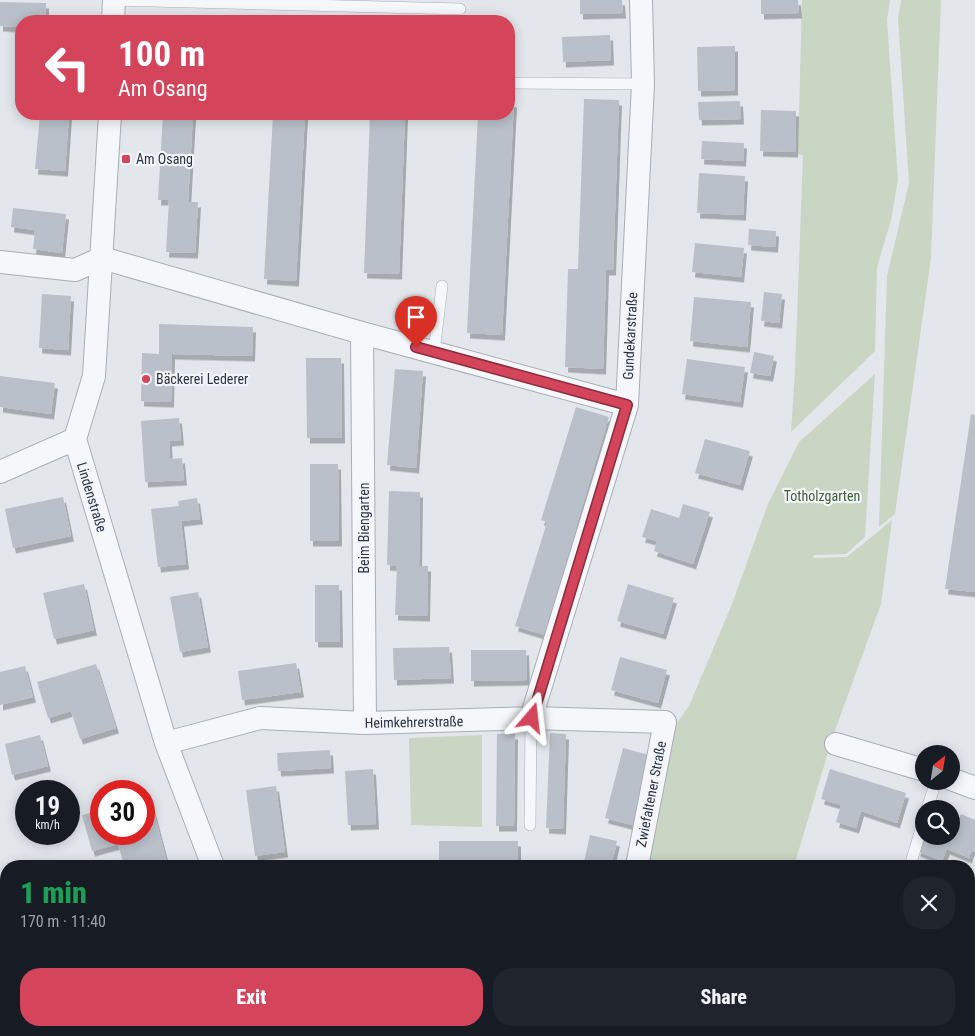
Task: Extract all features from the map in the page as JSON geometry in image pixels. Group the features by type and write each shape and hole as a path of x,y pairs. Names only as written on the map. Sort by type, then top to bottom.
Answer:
{"street":[{"path":"113,15 114,0"},
{"name":"Gundekarstraße","path":"532,718 627,405 642,84 641,0"},
{"path":"0,472 74,439 94,376 110,120"},
{"path":"0,262 75,270 102,258 362,333 627,405"},
{"name":"Beim Biengarten","path":"362,333 365,723"},
{"name":"Lindenstraße","path":"74,439 166,743 211,860"},
{"name":"Heimkehrerstraße","path":"166,743 260,718 365,723 532,718 665,722"},
{"name":"Zwiefaltener Straße","path":"637,860 665,722"},
{"path":"836,744 915,767"},
{"path":"960,783 975,788"}],"lane":[{"path":"114,0 460,9"},
{"path":"515,83 642,84"},
{"path":"434,352 442,286"},
{"path":"530,825 532,718"},
{"path":"912,860 916,845"}],"green space":[{"path":"802,0 890,0 887,20 898,180 891,220 877,267 875,351 791,432 803,155 798,154"},
{"path":"901,0 941,0 931,258 895,514 879,527 887,276 909,183 898,18"},
{"name":"Totholzgarten","path":"875,374 865,537 846,554 814,555 813,558 847,557 892,520 881,604 833,736 796,860 646,860 674,727 689,706 732,604 768,504 799,442"},
{"path":"482,735 482,827 411,825 409,738"}],"building":[{"path":"580,0 622,0 623,13 580,14"},
{"path":"761,0 798,0 799,13 761,14"},
{"path":"0,2 46,3 46,15 15,15 15,27 0,26"},
{"path":"610,35 611,60 563,62 562,37"},
{"path":"735,46 735,90 698,91 697,47"},
{"path":"584,99 619,100 613,270 606,270 603,369 565,367 568,269 578,269"},
{"path":"740,101 741,119 699,120 698,102"},
{"path":"761,110 796,111 795,152 760,151"},
{"path":"39,120 69,120 65,171 35,169"},
{"path":"163,120 193,120 188,202 198,202 195,253 166,252 169,200 158,200"},
{"path":"273,120 305,120 296,281 264,279"},
{"path":"370,120 405,120 399,274 364,273"},
{"path":"478,120 513,120 502,335 467,333"},
{"path":"702,141 744,143 743,161 701,159"},
{"path":"699,173 745,176 743,215 697,213"},
{"path":"13,208 66,214 62,253 33,249 35,230 11,227"},
{"path":"749,229 776,231 775,247 748,245"},
{"path":"695,243 744,248 741,277 692,272"},
{"path":"764,292 782,294 779,323 761,321"},
{"path":"42,294 71,296 68,350 39,348"},
{"path":"694,297 751,302 747,347 690,341"},
{"path":"159,324 253,327 252,356 172,354 171,402 141,401 142,353 159,354"},
{"path":"754,352 774,356 770,376 750,373"},
{"path":"306,358 341,358 342,438 307,438"},
{"path":"687,359 745,367 740,402 682,394"},
{"path":"395,369 423,371 416,468 387,465"},
{"path":"0,376 55,383 51,414 0,407"},
{"path":"576,407 609,417 575,530 580,532 548,636 515,626 547,522 541,520"},
{"path":"971,414 975,415 975,592 945,589"},
{"path":"179,418 181,440 169,441 170,459 182,458 184,480 145,482 141,421"},
{"path":"705,439 750,451 740,485 695,473"},
{"path":"310,464 338,464 339,541 310,541"},
{"path":"389,491 420,492 419,566 428,566 427,616 395,615 397,566 387,565"},
{"path":"63,497 71,536 13,548 5,509"},
{"path":"197,498 200,519 181,521 186,564 158,567 151,509 179,506 178,501"},
{"path":"683,504 710,512 693,564 654,551 657,541 642,537 651,509 679,518"},
{"path":"84,584 94,630 54,639 43,593"},
{"path":"628,584 674,598 663,634 617,621"},
{"path":"315,585 339,585 340,642 315,642"},
{"path":"198,592 208,647 180,652 170,597"},
{"path":"449,647 451,678 394,680 393,648"},
{"path":"471,650 526,650 527,680 471,681"},
{"path":"620,657 667,670 658,703 611,690"},
{"path":"296,663 301,692 242,700 238,671"},
{"path":"96,664 116,728 80,739 71,711 48,718 37,682"},
{"path":"25,666 33,697 0,705 0,672"},
{"path":"550,733 566,734 563,829 546,828"},
{"path":"497,734 515,734 514,826 496,826"},
{"path":"40,735 48,766 12,775 5,744"},
{"path":"623,748 653,756 636,826 605,818"},
{"path":"330,750 331,768 278,771 277,753"},
{"path":"373,769 376,824 348,825 345,771"},
{"path":"830,769 906,793 897,823 861,811 856,828 836,822 841,805 821,799"},
{"path":"276,786 285,852 255,856 246,790"},
{"path":"90,813 90,844 82,815"},
{"path":"961,814 975,820 975,852 971,851 969,858 947,849 942,860 917,851 919,845 960,845"},
{"path":"155,817 166,860 122,860 118,845 155,845"},
{"path":"590,835 617,841 612,860 584,860"},
{"path":"439,841 518,841 518,860 439,860"},
{"path":"90,845 114,845 92,851"}],"place":[{"name":"Am Osang","path":"126,159"},
{"name":"Bäckerei Lederer","path":"146,379"}],"route":[{"path":"416,347 627,405 532,718"}]}
